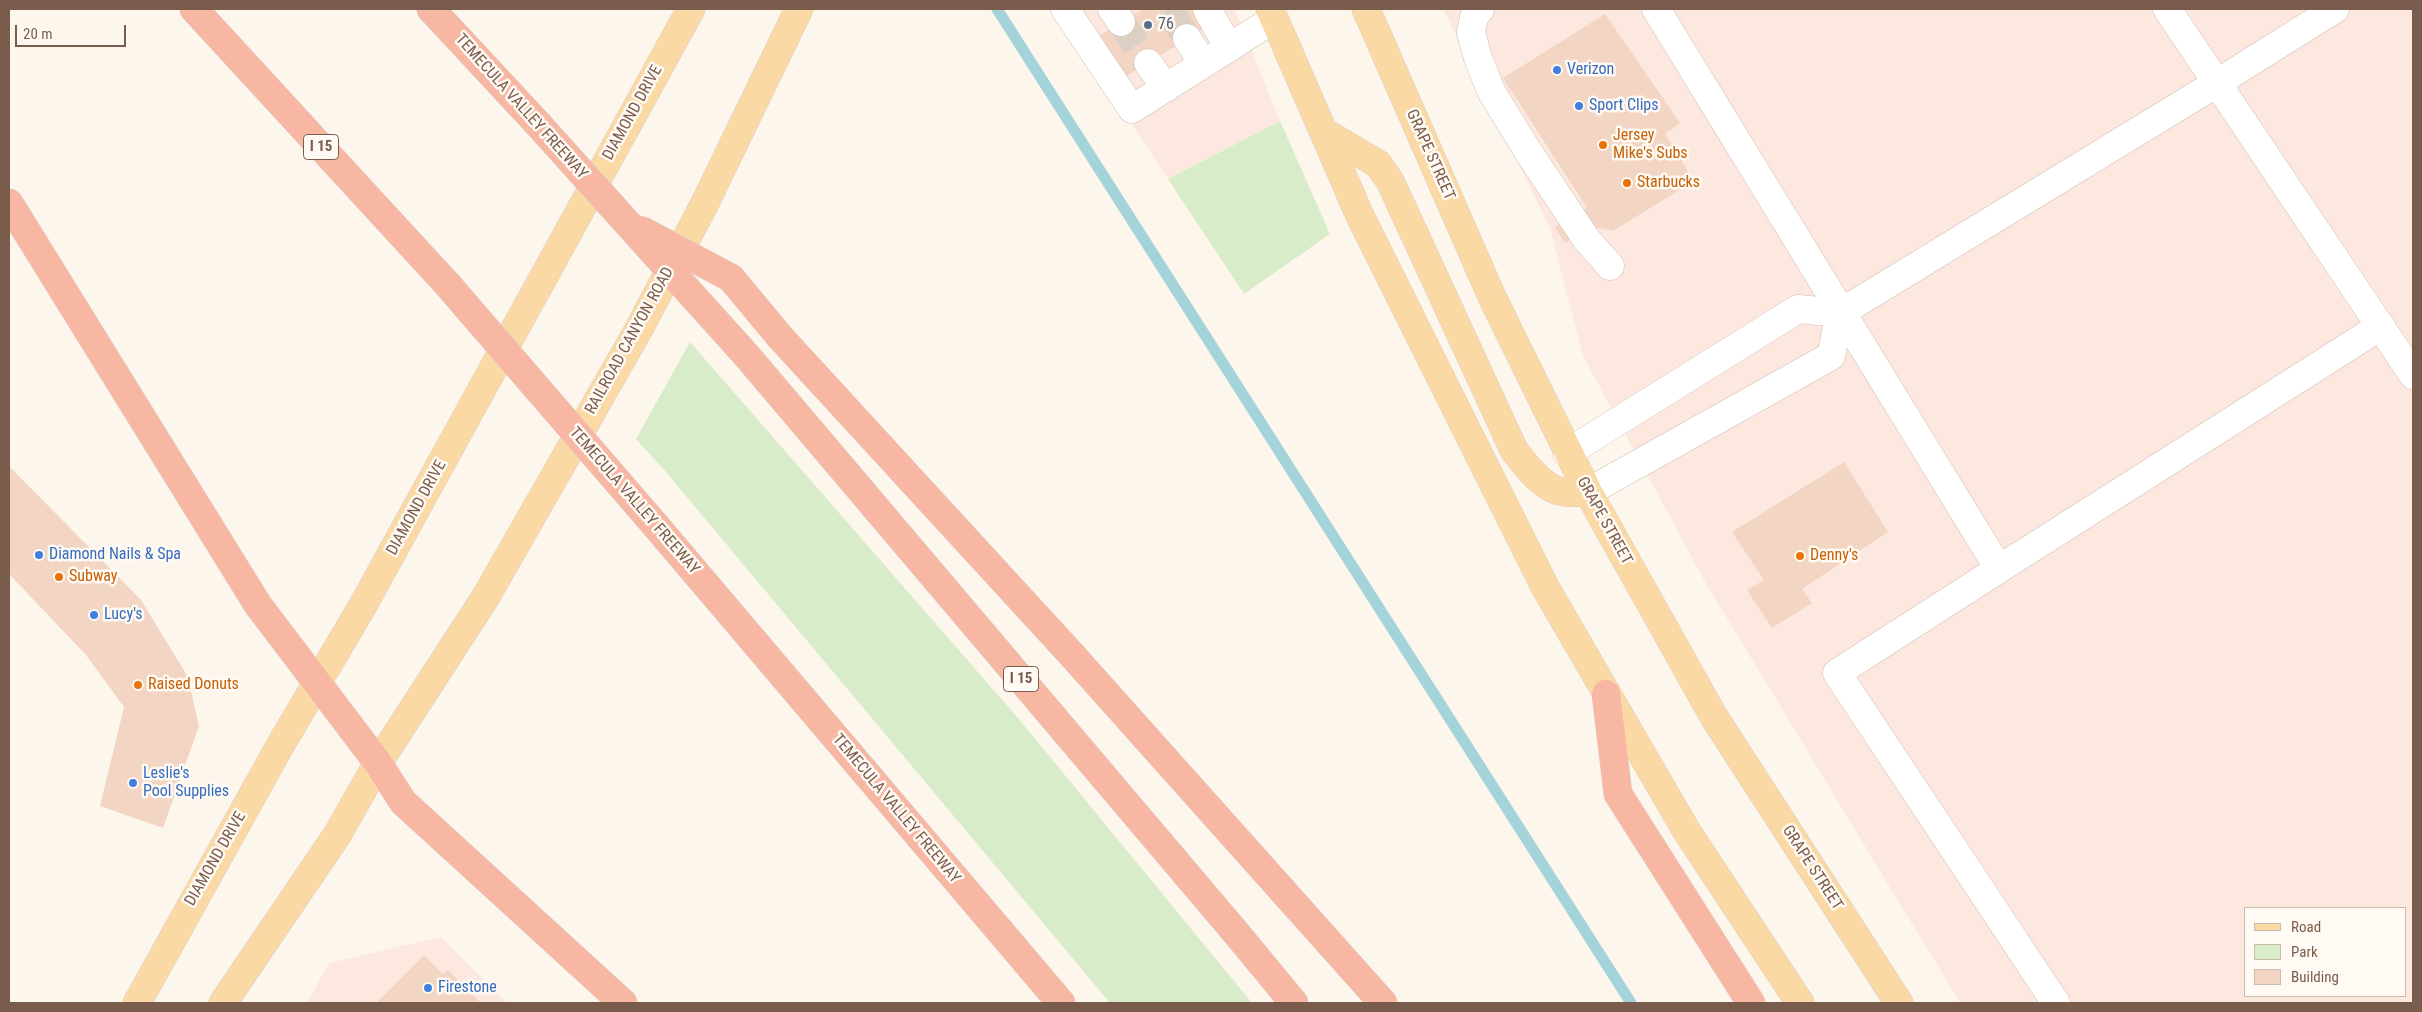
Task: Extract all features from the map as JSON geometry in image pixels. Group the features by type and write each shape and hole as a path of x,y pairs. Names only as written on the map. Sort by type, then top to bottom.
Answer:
{"highway":[{"name":"TEMECULA VALLEY FREEWAY","path":"194,9 448,285 656,526 1061,1003"},
{"name":"TEMECULA VALLEY FREEWAY","path":"431,9 748,356 1238,934 1294,1003"},
{"path":"9,203 258,605 378,763 403,802 623,1003"},
{"path":"623,221 732,278 780,337 1072,655 1383,1003"},
{"path":"1606,694 1618,794 1751,1003"}],"main road":[{"name":"DIAMOND DRIVE","path":"137,1003 178,927 362,607 691,9"},
{"name":"RAILROAD CANYON ROAD","path":"378,763 485,598 638,329 705,203 799,9"},
{"name":"GRAPE STREET","path":"1366,9 1492,297 1567,453 1714,717 1898,1003"},
{"path":"1272,14 1360,216 1545,587 1686,830 1800,1003"},
{"path":"1324,132 1378,164 1390,181 1514,450 1527,467 1547,484 1562,492 1588,492"},
{"path":"226,1002 336,835 378,763"}],"lane":[{"path":"1065,9 1132,109 1229,48 1272,14"},
{"path":"1207,9 1229,48"},
{"path":"1480,9 1474,17 1471,34 1478,58 1492,91 1529,153 1588,240 1610,266"},
{"path":"1656,9 1840,312 2000,569"},
{"path":"2167,9 2413,375"},
{"path":"1567,453 1798,310 1840,312 2217,84 2335,9"},
{"path":"1187,38 1203,64"},
{"path":"1148,62 1166,88"},
{"path":"1588,492 1831,356 1840,312"},
{"path":"2056,1003 1837,673 2380,326"}],"shaded area":[{"path":"1057,9 1235,9 1280,121 1168,179"},
{"path":"1443,9 2413,9 2413,1003 1960,1003 1705,582 1583,356 1550,229"},
{"path":"441,937 507,1003 307,1003 329,963"}],"green space":[{"path":"1280,121 1330,234 1244,294 1168,179"},
{"path":"690,342 1018,718 1252,1003 1110,1003 666,472 636,439"}],"building":[{"path":"1143,9 1202,9 1212,24 1115,83 1089,42"},
{"path":"1605,14 1680,123 1665,134 1694,181 1613,231 1592,227 1565,243 1555,227 1587,208 1503,78"},
{"name":"Denny's","path":"1844,462 1888,532 1802,589 1812,603 1772,628 1747,590 1764,580 1732,532"},
{"path":"9,466 141,600 188,677 199,726 163,828 100,806 124,707 86,655 9,574"},
{"name":"Firestone","path":"424,955 443,974 448,970 481,1003 377,1002"}],"waterway":[{"path":"997,9 1631,1003"}],"tunnel":[{"path":"1169,9 1187,38"},
{"path":"1121,22 1148,63"}],"place":[{"name":"76","path":"1148,25"},
{"name":"Verizon","path":"1557,70"},
{"name":"Sport Clips","path":"1579,106"},
{"name":"Jersey Mike's Subs","path":"1603,145"},
{"name":"Starbucks","path":"1627,183"},
{"name":"Diamond Nails & Spa","path":"39,555"},
{"name":"Denny's","path":"1800,556"},
{"name":"Subway","path":"59,577"},
{"name":"Lucy's","path":"94,615"},
{"name":"Raised Donuts","path":"138,685"},
{"name":"Leslie's Pool Supplies","path":"133,783"},
{"name":"Firestone","path":"428,988"}]}
